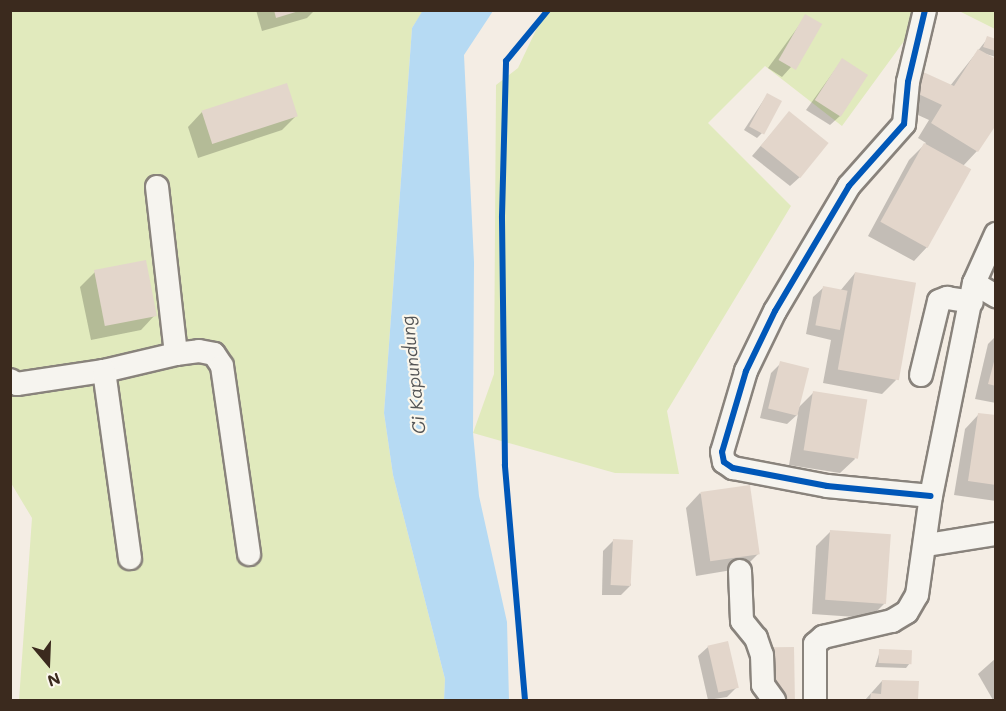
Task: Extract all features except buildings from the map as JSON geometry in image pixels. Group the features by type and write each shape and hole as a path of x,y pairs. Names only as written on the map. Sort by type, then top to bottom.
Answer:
{"street":[{"path":"925,10 908,82 904,124 849,186 775,311 746,371 722,452 724,462 734,468 827,486 931,496"},
{"path":"157,187 176,354"},
{"path":"815,700 815,644 823,637 892,621 907,612 917,595 927,545 931,496 973,292 996,234"},
{"path":"921,375 939,301 973,292 996,296"},
{"path":"10,380 17,384 199,351 214,354 222,366 249,554"},
{"path":"104,370 130,558"},
{"path":"927,545 996,534"},
{"path":"740,571 742,621 756,638 762,655 763,685 774,700"}],"green space":[{"path":"11,11 423,11 412,28 384,413 393,475 445,679 444,700 19,700 32,518 11,483"},
{"path":"545,11 926,11 842,126 765,66 708,123 791,206 667,411 679,474 615,473 473,433 494,374 496,85 518,68"},
{"path":"959,11 995,11 995,29"}],"water":[{"name":"Ci Kapundung","path":"423,10 493,11 464,55 474,262 473,433 479,496 507,622 509,700 444,700 445,679 393,475 384,413 412,28"}],"cycle path":[{"path":"525,700 505,465 502,216 506,61 548,10"},
{"path":"925,10 908,82 904,124 849,186 775,311 746,371 722,452 724,462 733,468 827,486 931,496"}]}
